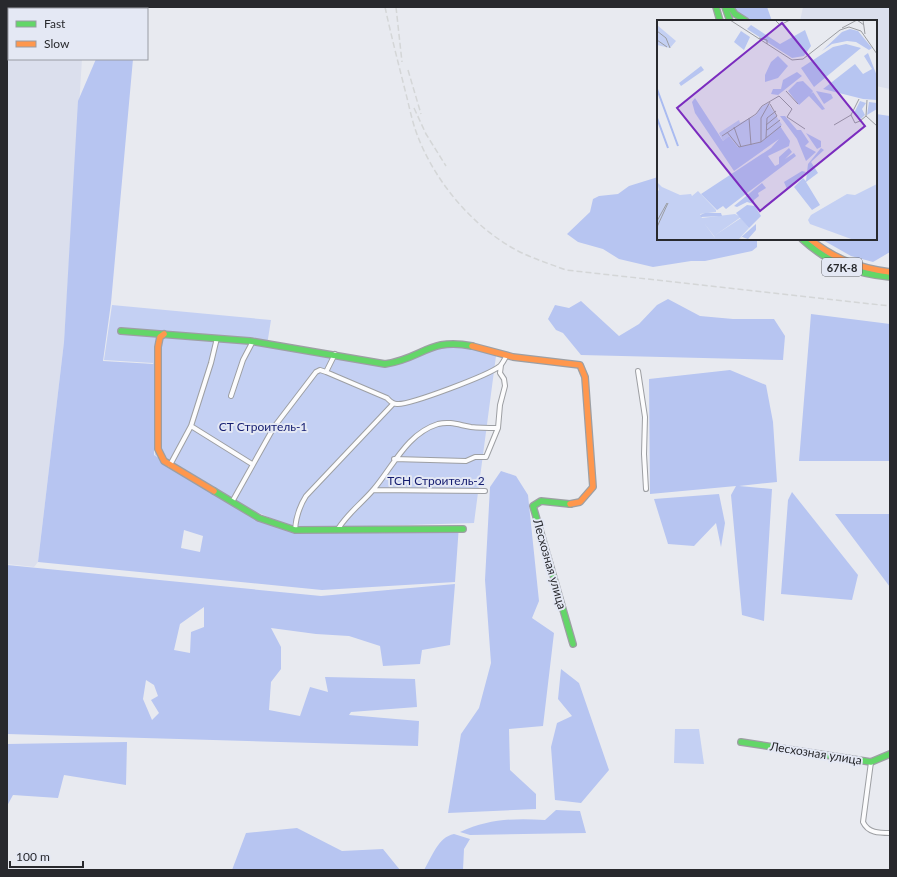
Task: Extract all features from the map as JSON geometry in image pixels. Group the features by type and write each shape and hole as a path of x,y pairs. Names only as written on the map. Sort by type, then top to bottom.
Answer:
{"street":[{"path":"716,7 720,20"},
{"path":"725,7 730,20"},
{"path":"730,7 735,14 744,20"},
{"name":"67К-8","path":"803,240 819,255 834,264 858,273 890,277"},
{"name":"67К-8","path":"811,240 821,249 835,258 856,267 890,272"},
{"path":"121,331 253,341 391,364 398,362 430,345 450,343 507,355 501,366 500,373 504,379 505,386 500,405 498,428 486,457 475,457 466,461 394,459"},
{"path":"164,334 160,337 158,347 158,449 161,458 170,465 259,518 295,530 338,528 463,529"},
{"path":"170,465 191,426 212,363 217,338"},
{"path":"231,396 243,360 253,341"},
{"path":"326,372 335,354"},
{"name":"Лесхозная улица","path":"507,355 580,365 585,377 593,487 580,502 571,504 541,501 533,506 573,644"},
{"path":"295,530 298,512 306,496 393,404 412,402 501,366"},
{"path":"232,502 274,427 311,377 320,370 387,398 393,404"},
{"path":"638,371 645,417 644,454 646,489"},
{"path":"338,528 345,517 373,490 394,459 427,428 452,422 470,427 498,428"},
{"path":"191,426 252,464"},
{"path":"373,490 485,491"},
{"name":"Лесхозная улица","path":"740,742 871,762 890,754"},
{"path":"871,762 863,822 868,829 872,831 890,833"}],"shaded area":[{"path":"7,7 86,7 8,8 8,60 82,60 64,342 38,562 34,567 7,564"},
{"path":"732,7 767,7 772,20 737,20"},
{"path":"803,7 890,7 890,89 877,86 877,20 800,20"},
{"path":"96,60 133,60 111,303 103,361 154,364 154,455 232,502 295,530 343,530 459,525 455,582 322,590 38,562 64,342 78,101","holes":["184,530 203,536 200,552 181,548"]},
{"path":"877,114 890,116 890,252 873,262 851,256 823,240 877,240"},
{"path":"657,177 657,240 757,240 757,247 752,251 705,261 691,261 653,267 619,259 603,249 578,242 567,234 590,212 593,199 599,196 618,194 629,186"},
{"path":"668,299 700,316 733,319 774,319 785,336 783,360 581,355 563,333 556,330 548,319 555,305 569,308 581,301 619,336 639,324 657,305"},
{"path":"811,314 890,324 890,461 799,461"},
{"path":"730,370 766,385 773,422 777,482 739,486 772,489 764,621 742,615 731,495 736,486 650,494 649,379"},
{"path":"501,471 516,476 528,495 539,601 532,618 554,633 543,726 509,729 510,770 536,794 536,809 448,813 461,734 479,708 491,663 485,580 490,487"},
{"path":"792,492 858,575 852,600 781,594 788,500"},
{"path":"719,494 725,523 721,547 716,523 694,546 668,544 654,499"},
{"path":"835,514 890,514 890,587"},
{"path":"7,565 321,596 455,584 450,645 422,650 420,664 383,666 380,646 349,636 316,634 271,628 281,647 281,669 271,682 269,710 300,716 310,687 328,692 325,677 415,679 417,707 351,712 349,715 419,721 418,746 7,734","holes":["204,607 204,627 191,632 190,653 174,650 180,624","146,680 154,685 158,696 151,700 159,713 152,720 143,699"]},
{"path":"561,669 579,683 609,770 581,803 555,800 551,747 557,723 572,716 558,699"},
{"path":"127,742 126,785 64,775 58,798 13,795 7,806 7,744"},
{"path":"556,810 580,811 586,833 470,835 460,832 481,824 502,820 545,820"},
{"path":"297,828 342,851 383,849 400,870 232,870 246,833"},
{"path":"454,834 470,839 464,849 463,870 424,870 440,843 448,836"}],"green space":[{"name":"СТ Строитель-1","path":"112,305 271,320 267,345 333,355 324,372 386,399 398,406 413,403 439,393 398,404 327,371 335,356 385,365 430,346 450,344 470,346 496,356 474,523 340,527 362,505 406,447 426,431 438,426 453,423 452,421 434,426 418,434 404,446 392,460 371,491 349,513 338,527 293,528 234,502 155,455 153,363 104,360"},
{"path":"675,729 699,729 704,764 674,763"}],"railway":[{"path":"385,7 412,119 418,137 435,171 458,203 472,217 486,230 518,251 566,270 890,306"},
{"path":"396,7 402,62"},
{"path":"408,70 421,114"},
{"path":"414,108 426,134 446,166"}],"traffic: fast":[{"path":"716,7 720,20"},
{"path":"725,7 730,20"},
{"path":"730,7 735,14 744,20"},
{"path":"803,240 822,255 843,266 865,273 890,277"},
{"path":"121,331 250,341 385,364 408,358 435,346 445,344 472,346"},
{"path":"214,491 259,518 295,530 463,529"},
{"path":"570,504 541,501 533,506 573,644"},
{"path":"741,742 871,762 890,754"}],"traffic: slow":[{"path":"811,240 828,252 847,262 890,272"},
{"path":"164,334 160,337 158,347 158,449 164,461 214,491"},
{"path":"472,346 513,357 580,365 585,377 593,487 580,502 570,504"}],"park label":[{"name":"ТСН Строитель-2","path":"436,480"}]}
